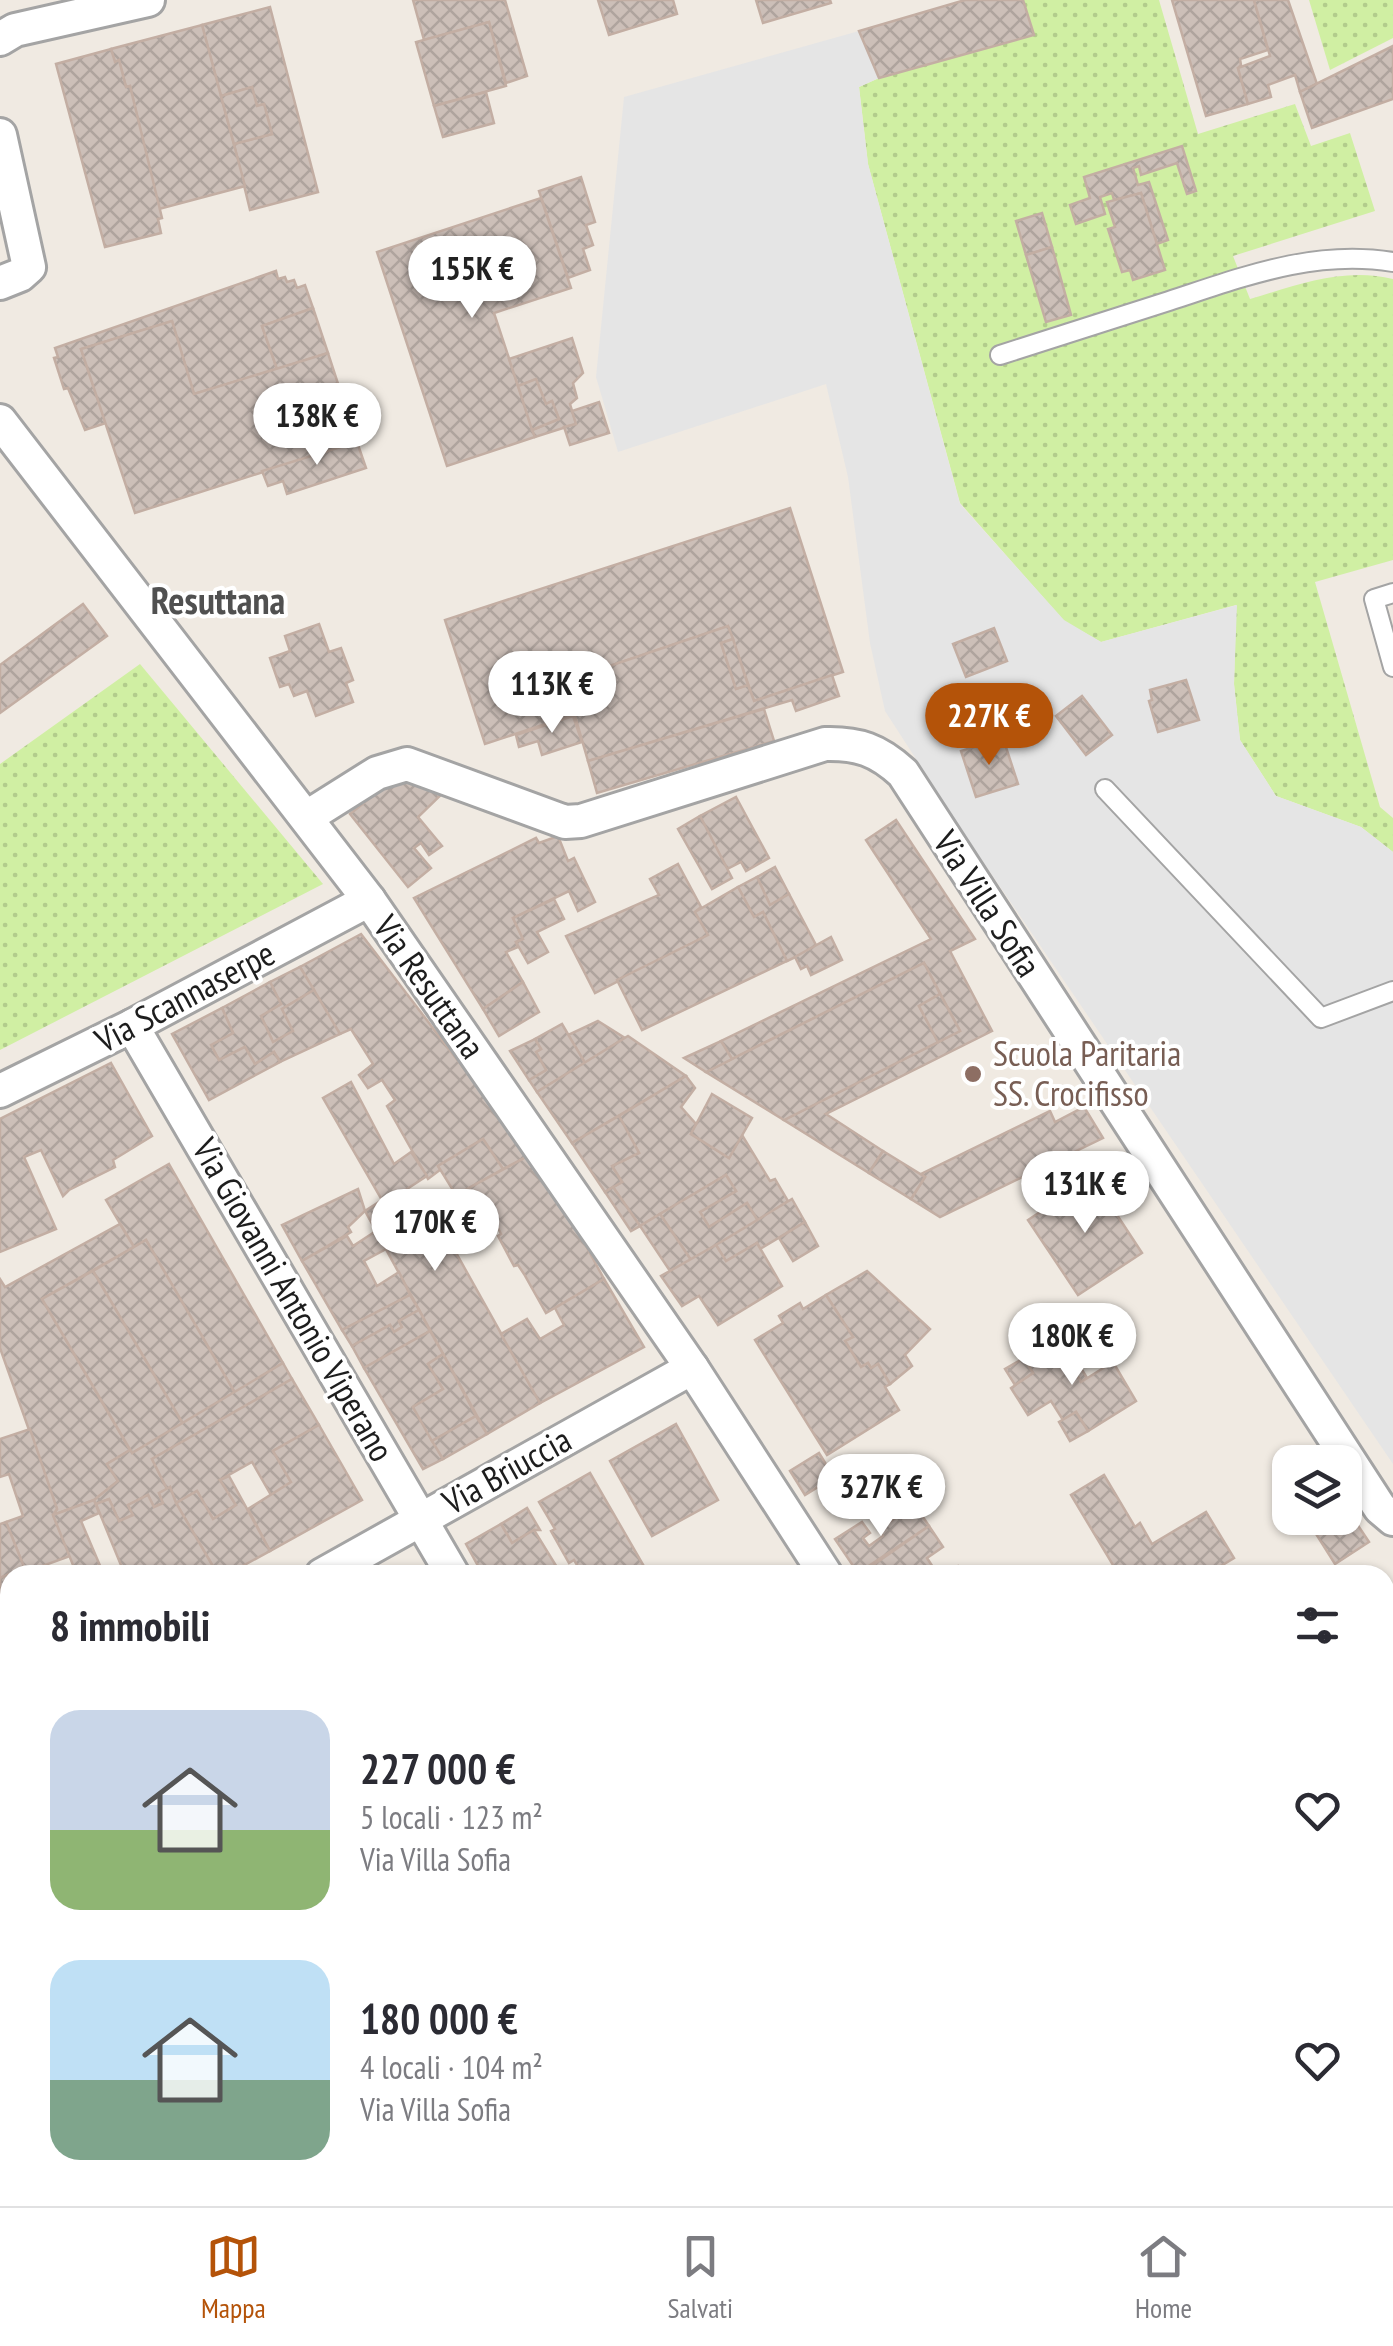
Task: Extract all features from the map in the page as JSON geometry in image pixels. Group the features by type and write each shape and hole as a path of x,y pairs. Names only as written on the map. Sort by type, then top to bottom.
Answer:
{"street":[{"path":"0,38 15,30 148,0"},
{"path":"0,135 29,267 20,276 0,283"},
{"name":"Via Resuttana","path":"0,421 369,900 692,1368 820,1565"},
{"name":"Via Villa Sofia","path":"307,817 377,773 408,764 565,822 581,822 825,744 866,747 885,756 903,773 1198,1232 1380,1508 1393,1520"},
{"name":"Via Scannaserpe","path":"0,1091 369,900"},
{"name":"Via Giovanni Antonio Viperano","path":"132,1026 447,1565"},
{"name":"Via Briuccia","path":"340,1565 692,1368"}],"lane":[{"path":"1000,355 1252,274 1305,261 1343,258 1393,262"},
{"path":"1393,594 1374,599 1393,667"},
{"path":"1105,790 1321,1018 1393,992"}],"green space":[{"path":"1023,0 1159,0 1198,134 1295,104 1311,146 1350,133 1375,211 1233,256 1250,299 1338,276 1393,279 1393,560 1315,582 1380,807 1393,818 1393,852 1361,827 1276,796 1240,740 1234,684 1236,605 1101,642 1064,621 960,503 868,164 859,87 1034,35"},
{"path":"1309,0 1393,0 1393,38 1330,70"},
{"path":"140,664 323,884 0,1050 0,764"}],"shaded area":[{"path":"859,31 879,78 859,87 868,164 960,504 1064,620 1101,642 1237,605 1234,684 1240,740 1276,796 1361,827 1393,852 1393,1464 971,844 885,711 870,643 848,477 826,384 618,452 596,377 624,97"}],"building":[{"path":"413,0 505,0 527,76 506,83 489,22 424,40"},
{"path":"598,0 673,0 677,14 609,35"},
{"path":"756,0 830,0 831,3 763,23"},
{"path":"965,0 1023,0 1034,35 879,78 859,31"},
{"path":"1172,0 1254,0 1268,50 1240,59 1238,68 1248,104 1206,116"},
{"path":"1254,0 1288,0 1317,84 1300,92 1295,75 1268,85 1271,97 1248,104 1238,68 1270,56"},
{"path":"270,7 318,192 250,210 234,144 272,134 264,104 257,106 252,87 221,96 202,25"},
{"path":"489,22 506,86 434,106 416,42"},
{"path":"202,25 245,186 159,209 130,86 126,87 119,60 115,62 111,49"},
{"path":"1393,46 1393,99 1312,128 1300,92"},
{"path":"111,49 115,62 119,60 126,87 130,86 162,218 158,219 161,233 105,247 56,64"},
{"path":"252,87 257,106 264,104 272,134 234,144 221,96"},
{"path":"486,92 494,123 443,137 434,106"},
{"path":"1182,146 1196,191 1187,194 1177,163 1141,175 1139,166 1133,168 1138,185 1149,182 1168,240 1157,244 1141,193 1114,200 1112,193 1100,197 1105,214 1076,224 1070,205 1090,198 1084,177"},
{"path":"581,177 595,222 586,225 593,245 583,249 590,270 568,278 539,191"},
{"path":"1141,193 1165,270 1133,280 1130,270 1122,272 1108,229 1115,227 1107,202"},
{"path":"541,198 571,288 494,313 535,437 447,466 377,252"},
{"path":"1042,213 1052,247 1026,255 1016,221"},
{"path":"1052,247 1071,315 1046,322 1026,255"},
{"path":"276,271 278,279 294,280 297,288 305,285 313,308 262,326 277,369 194,394 172,321 81,349 106,423 85,430 68,388 64,389 54,358 58,357 55,348"},
{"path":"313,308 328,353 277,369 262,326"},
{"path":"172,321 194,394 328,353 357,442 135,513 81,349"},
{"path":"572,338 583,373 573,383 577,398 570,404 576,424 535,437 532,430 559,419 552,401 546,404 536,379 518,386 509,359"},
{"path":"536,379 546,404 552,401 559,419 532,430 518,386"},
{"path":"599,402 609,433 570,445 564,427 576,424 572,411"},
{"path":"357,442 366,468 287,494 283,481 268,486 262,471"},
{"path":"790,508 843,672 754,701 728,626 565,681 576,714 485,744 445,620"},
{"path":"83,604 107,636 0,713 0,665"},
{"path":"319,624 329,652 341,648 353,680 346,683 353,702 316,716 307,691 294,696 289,684 280,687 270,658 290,651 285,636"},
{"path":"728,626 733,639 721,643 736,689 748,685 754,701 832,675 839,696 796,711 792,700 588,761 565,681"},
{"path":"994,628 1007,661 966,677 953,644"},
{"path":"733,639 748,685 736,689 721,643"},
{"path":"1186,680 1199,720 1158,732 1149,701 1150,690"},
{"path":"1082,696 1112,735 1086,755 1056,716"},
{"path":"764,709 774,741 597,793 588,761"},
{"path":"573,716 582,742 542,755 538,741 519,747 516,735"},
{"path":"1003,738 1018,784 976,797 961,751"},
{"path":"405,770 447,789 418,817 442,846 429,855 421,843 414,848 431,868 408,887 350,814"},
{"path":"736,797 769,858 746,871 741,862 727,869 700,816"},
{"path":"700,816 732,878 712,889 678,829"},
{"path":"896,820 975,939 950,951 992,1031 826,1114 883,1151 869,1173 784,1120 960,1031 924,963 732,1059 721,1041 931,939 866,840"},
{"path":"558,836 568,861 574,858 595,902 578,911 569,891 513,918 523,939 516,942 518,947 506,952 523,982 483,1009 414,898 536,838 539,843"},
{"path":"678,864 701,907 695,912 708,935 595,993 566,936 659,895 650,879"},
{"path":"775,867 789,894 770,905 757,877"},
{"path":"757,877 770,905 789,894 817,947 787,961 763,912 754,917 738,887"},
{"path":"738,887 754,917 763,912 787,961 642,1030 617,980 708,935 695,912"},
{"path":"554,899 564,919 537,932 548,952 528,963 516,942 523,939 513,918"},
{"path":"361,934 530,1155 503,1169 483,1139 438,1166 440,1170 428,1179 387,1106 395,1100 382,1080 368,1088 359,1075 373,1064 351,1029 340,1034 300,967"},
{"path":"831,937 842,960 811,975 807,966 801,969 795,957"},
{"path":"924,963 940,994 919,1006 938,1042 784,1120 706,1072"},
{"path":"300,967 314,990 282,1009 293,1031 273,1042 261,1016 281,1004 270,982"},
{"path":"270,982 281,1004 261,1016 273,1042 293,1031 282,1009 314,990 340,1034 280,1062 274,1052 255,1064 245,1047 219,1060 211,1045 233,1033 222,1008"},
{"path":"523,982 539,1012 499,1036 483,1009"},
{"path":"940,994 960,1031 938,1042 919,1006"},
{"path":"222,1008 233,1033 211,1045 219,1060 245,1047 255,1064 274,1052 280,1062 209,1100 172,1034"},
{"path":"598,1021 625,1038 585,1063 568,1035"},
{"path":"562,1024 585,1063 537,1092 529,1080 546,1070 536,1052 541,1049 535,1039"},
{"path":"628,1036 686,1076 572,1143 537,1092"},
{"path":"535,1039 541,1049 536,1052 546,1070 529,1080 510,1051"},
{"path":"721,1041 732,1059 706,1072 684,1058"},
{"path":"111,1063 152,1136 113,1160 115,1167 63,1196 41,1150 24,1157 56,1229 0,1252 0,1119"},
{"path":"686,1076 695,1088 681,1107 696,1124 691,1134 729,1158 742,1135 770,1181 775,1179 788,1201 758,1221 747,1203 709,1227 700,1212 736,1191 726,1175 640,1226 613,1187 622,1182 612,1166 639,1153 619,1116"},
{"path":"351,1082 394,1164 411,1152 427,1176 407,1189 421,1213 431,1208 540,1403 487,1434 365,1211 382,1200 323,1098"},
{"path":"712,1094 752,1118 729,1158 691,1134"},
{"path":"1084,1107 1103,1138 940,1217 911,1199 925,1177 921,1174 1050,1111 1055,1122"},
{"path":"619,1116 639,1153 612,1166 622,1182 605,1192 572,1143"},
{"path":"483,1139 503,1169 456,1195 438,1166"},
{"path":"883,1151 925,1177 911,1199 869,1173"},
{"path":"530,1155 551,1181 604,1279 546,1313 518,1265 514,1266 496,1224 491,1225 469,1188"},
{"path":"169,1164 283,1363 235,1393 146,1240 134,1247 106,1200"},
{"path":"726,1175 736,1191 700,1212 709,1227 747,1203 758,1221 691,1260 660,1214"},
{"path":"1092,1177 1142,1253 1078,1295 1028,1220"},
{"path":"613,1187 640,1226 631,1231 605,1192"},
{"path":"358,1189 365,1211 348,1227 351,1232 302,1261 282,1225"},
{"path":"792,1199 805,1222 760,1249 757,1243 726,1261 716,1245"},
{"path":"660,1214 691,1260 670,1271 640,1226"},
{"path":"805,1222 818,1246 793,1261 779,1238"},
{"path":"120,1224 134,1247 42,1299 130,1450 107,1464 118,1481 94,1500 53,1515 57,1509 0,1348 0,1279 5,1287"},
{"path":"376,1231 386,1249 364,1261 377,1286 399,1272 410,1295 342,1330 302,1261 347,1236 353,1246"},
{"path":"146,1240 235,1393 183,1424 93,1271"},
{"path":"757,1243 782,1286 718,1325 699,1296 682,1306 661,1276 716,1245 726,1261"},
{"path":"93,1271 183,1424 132,1453 42,1299"},
{"path":"867,1271 930,1329 905,1355 912,1366 890,1384 878,1364 861,1367 845,1341 853,1337 826,1295"},
{"path":"604,1279 644,1347 540,1403 501,1334 527,1319 540,1339 564,1325 555,1308"},
{"path":"410,1295 419,1310 399,1321 402,1327 394,1332 390,1325 352,1346 342,1330"},
{"path":"826,1295 853,1337 845,1341 861,1367 878,1364 890,1384 885,1387 899,1410 827,1455 755,1340 783,1323 779,1316 800,1303 803,1309"},
{"path":"419,1310 430,1331 364,1368 352,1346 390,1325 394,1332 402,1327 399,1321"},
{"path":"1073,1328 1084,1348 1073,1355 1087,1378 1081,1382 1056,1339"},
{"path":"430,1331 443,1354 428,1364 443,1389 413,1407 443,1459 423,1469 364,1368"},
{"path":"1056,1339 1081,1382 1113,1362 1136,1401 1088,1431 1076,1412 1063,1420 1051,1401 1028,1415 1011,1388 1033,1373 1024,1358"},
{"path":"443,1354 476,1416 432,1441 413,1407 443,1389 428,1364"},
{"path":"1024,1358 1033,1373 1015,1385 1005,1369"},
{"path":"283,1363 292,1379 152,1459 167,1489 159,1493 163,1503 154,1507 148,1495 128,1505 133,1515 119,1521 109,1499 96,1504 94,1500 118,1481 107,1464"},
{"path":"292,1379 319,1425 273,1451 291,1482 271,1495 252,1462 220,1480 236,1505 213,1519 197,1491 176,1503 152,1459"},
{"path":"1076,1412 1088,1431 1070,1441 1059,1422"},
{"path":"476,1416 487,1434 443,1459 432,1441"},
{"path":"676,1424 718,1500 652,1536 610,1461"},
{"path":"319,1425 362,1500 270,1551 248,1509 291,1482 273,1451"},
{"path":"30,1429 57,1509 53,1515 70,1556 45,1565 23,1565 6,1522 23,1516 9,1474 0,1477 0,1439"},
{"path":"819,1453 834,1477 805,1495 790,1471"},
{"path":"590,1473 643,1565 577,1565 574,1560 569,1563 539,1502"},
{"path":"1104,1475 1135,1527 1140,1523 1152,1544 1206,1512 1234,1558 1222,1565 1113,1565 1071,1495"},
{"path":"229,1476 270,1551 244,1565 212,1565 176,1503 197,1491 213,1519 236,1505 220,1480"},
{"path":"170,1487 212,1565 121,1565 96,1504 109,1499 119,1521 133,1515 128,1505 148,1495 154,1507 163,1503 159,1493"},
{"path":"94,1500 99,1513 81,1521 100,1565 73,1565 53,1515"},
{"path":"915,1505 929,1526 870,1565 853,1565 835,1539 862,1522 870,1533 863,1538 869,1546 883,1536 879,1529"},
{"path":"527,1508 540,1530 512,1543 501,1524"},
{"path":"6,1522 23,1565 0,1565 0,1524"},
{"path":"501,1524 512,1543 534,1530 556,1565 478,1565 466,1544"},
{"path":"929,1526 943,1547 927,1558 932,1565 873,1565"},
{"path":"1362,1532 1369,1542 1335,1564 1317,1535 1362,1535"}],"place":[{"name":"Scuola Paritaria SS. Crocifisso","path":"973,1074"}],"district":[{"name":"Resuttana","path":"218,601"}]}
